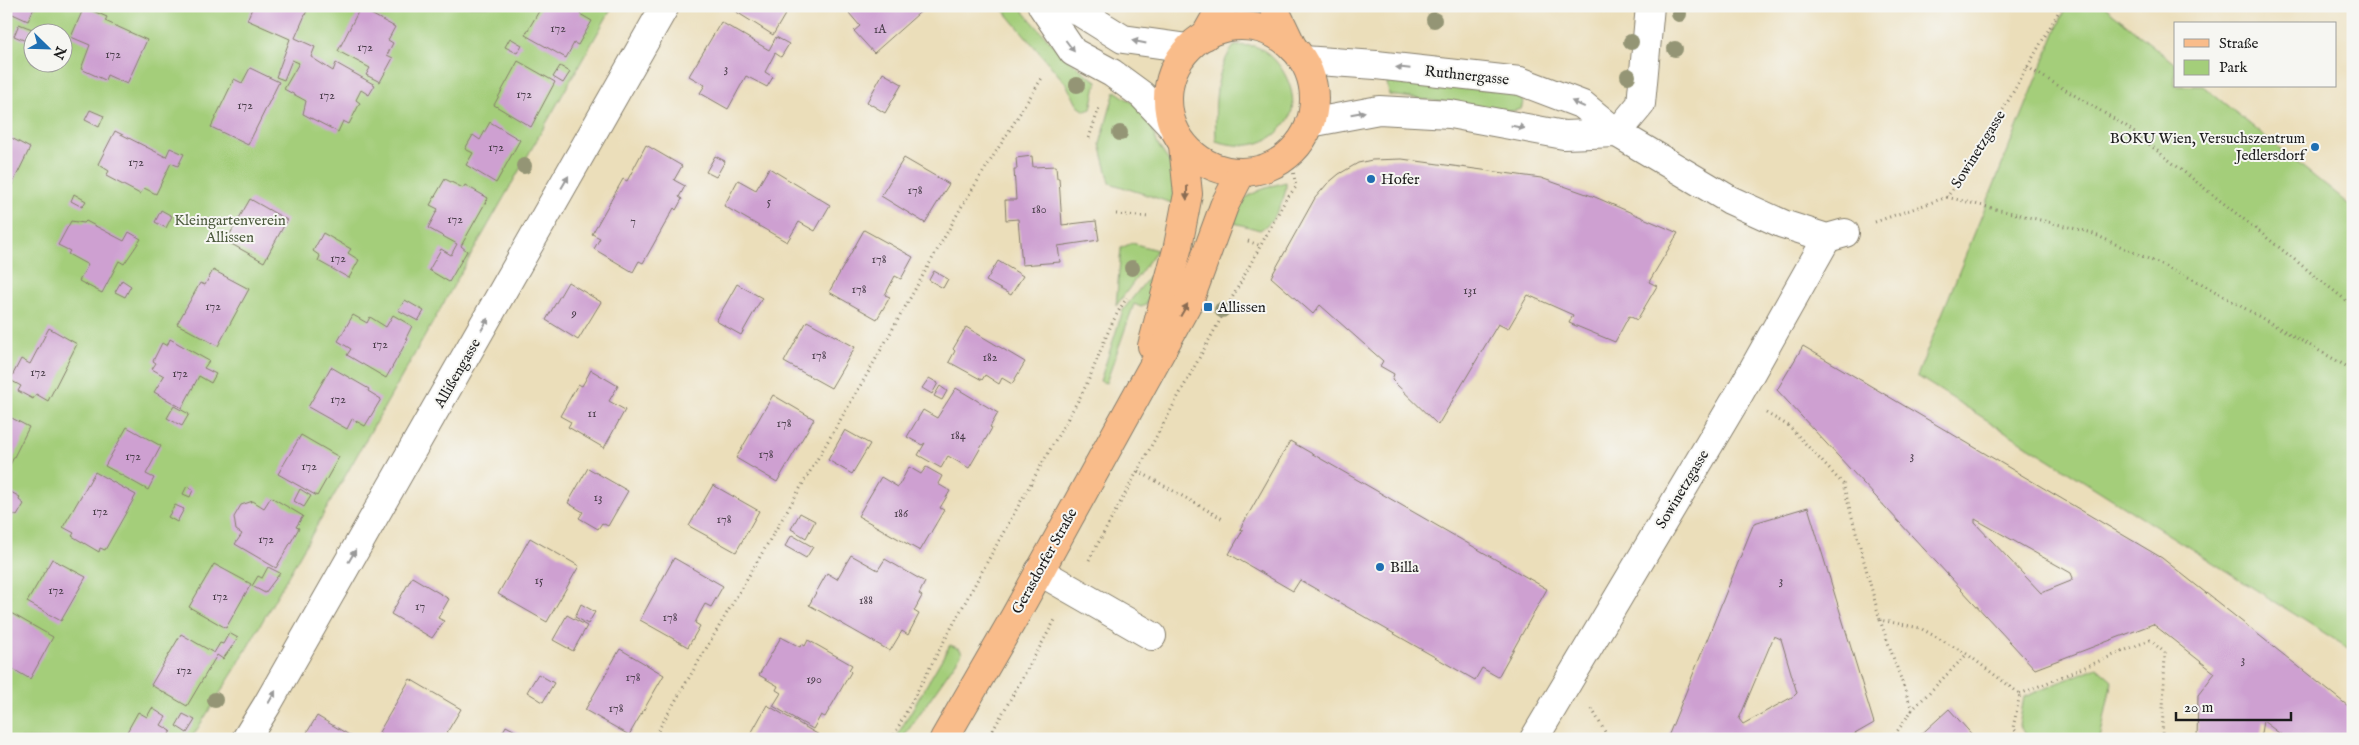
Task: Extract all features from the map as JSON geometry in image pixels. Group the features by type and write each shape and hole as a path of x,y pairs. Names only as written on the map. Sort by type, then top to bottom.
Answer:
{"main road":[{"name":"Gerasdorfer Straße","path":"1142,382 1178,246 1188,194 1178,136 1168,110 1169,82 1174,70 1222,6"},
{"path":"1178,136 1207,165 1241,173 1262,169 1290,153 1310,123 1314,98 1312,79 1273,6"},
{"path":"1196,42 1234,27 1252,27 1267,31 1282,40 1299,56"},
{"name":"Gerasdorfer Straße","path":"944,739 1190,299 1224,206 1241,173"}],"street":[{"name":"Allißengasse","path":"246,739 665,6"},
{"path":"1042,6 1073,52 1112,73 1142,95 1178,136"},
{"path":"1070,6 1123,39 1196,42"},
{"path":"1310,123 1379,110 1450,114 1564,135 1617,133 1641,104 1650,6"},
{"name":"Ruthnergasse","path":"1299,56 1520,81 1583,105 1617,133 1730,200 1782,224 1836,235"},
{"name":"Sowinetzgasse","path":"1534,739 1836,235"},
{"path":"1039,571 1152,636"}],"path":[{"name":"Sowinetzgasse","path":"1836,235 1947,197 1978,154 2062,6"},
{"path":"2027,67 2126,126 2353,306"},
{"path":"653,739 869,371 962,206 1042,78"},
{"path":"1089,138 1103,96"},
{"path":"988,739 1072,591 1286,199 1296,187 1290,153"},
{"path":"1947,197 2089,232 2195,280 2353,370"},
{"path":"1116,214 1153,217"},
{"path":"892,739 981,570 1084,389 1118,311 1129,296"},
{"path":"1738,396 1789,426 1843,484 1880,620 1912,710"},
{"path":"1138,471 1222,519"},
{"path":"1880,620 1920,628 1967,654 2020,694"},
{"path":"2020,694 2150,640 2165,653 2162,739"},
{"path":"1892,739 1912,710 1967,654"},
{"path":"2020,694 2013,728 2023,739"}],"green space":[{"name":"Kleingartenverein Allissen","path":"6,6 613,6 234,671 191,739 6,739"},
{"path":"1000,6 1019,6 1065,56 1097,81 1091,109 1085,111 1078,106 1066,84"},
{"path":"2066,6 2104,6 2174,63 2174,88 2205,88 2353,208 2353,651 1917,376"},
{"path":"1234,46 1254,46 1271,56 1284,74 1292,94 1291,114 1286,123 1273,136 1250,145 1233,145 1216,141 1216,104 1219,79 1227,56"},
{"path":"1386,76 1497,89 1520,95 1523,103 1521,109 1513,111 1389,95"},
{"path":"1115,91 1140,108 1148,119 1158,145 1178,175 1175,204 1110,183 1100,144"},
{"path":"1286,182 1286,188 1279,209 1275,216 1260,230 1231,222 1235,209 1246,198 1266,188"},
{"path":"1132,243 1157,250 1116,306 1121,248"},
{"path":"1157,267 1159,268 1146,305 1141,307 1134,304 1106,383 1100,381 1123,310"},
{"path":"950,645 960,649 962,653 902,739 895,739"},
{"path":"2097,667 2112,680 2100,739 2030,739 2019,726 2024,697"}],"building":[{"path":"6,6 35,6 28,21 6,11"},
{"path":"253,6 309,6 295,38 315,47 311,57 333,71 336,63 375,85 369,95 361,90 356,100 360,103 349,124 343,121 338,132 303,114 306,101 284,89 299,63 292,60 284,80 276,77 290,39 247,20"},
{"path":"542,6 583,6 580,14 592,21 578,45 574,43 566,58 525,35"},
{"path":"727,6 790,6 773,35"},
{"path":"857,6 927,6 874,53 854,31 860,26 849,13"},
{"path":"84,7 107,17 105,21 147,40 127,84 107,75 105,80 81,69 90,45 72,37"},
{"path":"360,8 395,27 388,40 393,43 387,55 393,58 380,82 366,75 370,68 338,51"},
{"path":"721,22 769,50 776,37 789,44 781,57 775,53 765,72 773,77 767,87 746,76 728,109 700,93 705,85 689,76"},
{"path":"19,24 22,25 22,39 14,36"},
{"path":"510,38 522,45 517,53 505,47"},
{"path":"518,61 555,82 531,127 494,105"},
{"path":"560,66 570,72 563,83 553,77"},
{"path":"250,68 279,82 248,145 211,127 234,79 242,83"},
{"path":"883,73 902,84 885,113 867,102"},
{"path":"90,110 104,116 99,127 85,120"},
{"path":"490,122 520,140 496,183 466,165 473,153 465,149 473,135 480,140"},
{"path":"115,131 166,157 170,148 184,154 178,166 171,163 156,194 144,188 140,194 106,176 109,171 98,164"},
{"path":"6,135 30,148 8,193 6,192"},
{"path":"646,145 682,166 674,180 685,186 679,197 682,199 676,210 674,208 643,263 639,261 633,272 594,249 600,238 592,234 623,179 627,181"},
{"path":"715,156 725,161 716,177 706,172"},
{"path":"1032,156 1033,167 1056,166 1057,178 1059,178 1062,225 1096,221 1099,240 1058,246 1060,262 1022,265 1018,219 1006,220 1005,200 1016,200 1014,169 1017,169 1016,158"},
{"path":"904,158 949,184 925,223 881,196"},
{"path":"1402,159 1541,178 1595,197 1678,233 1649,282 1657,286 1637,320 1629,316 1615,342 1569,323 1573,315 1528,295 1508,329 1498,324 1438,425 1392,380 1394,374 1380,366 1383,361 1320,305 1313,314 1271,277 1315,198 1327,184 1339,174 1358,163 1372,160"},
{"path":"769,168 830,205 815,231 799,222 787,242 724,206 738,180 756,190"},
{"path":"445,179 463,188 465,185 488,198 461,246 467,251 449,282 429,270 441,249 451,255 457,244 428,228 438,209 430,205"},
{"path":"74,194 86,201 82,207 71,201"},
{"path":"250,199 287,220 264,262 226,241"},
{"path":"161,210 172,216 166,228 155,222"},
{"path":"71,221 84,223 86,221 124,241 129,232 141,239 124,264 119,261 102,293 79,281 88,265 68,254 70,251 58,245"},
{"path":"864,230 913,257 901,279 895,276 885,295 890,297 877,319 829,292"},
{"path":"323,233 351,249 348,253 359,260 349,278 318,261 320,256 313,251"},
{"path":"998,261 1023,276 1011,295 986,281"},
{"path":"213,270 249,289 218,346 177,324 200,283 205,285"},
{"path":"934,271 948,279 943,288 929,280"},
{"path":"122,280 131,286 125,297 115,292"},
{"path":"568,282 601,302 578,340 546,320"},
{"path":"737,284 762,298 741,335 716,321"},
{"path":"405,300 424,311 418,321 398,310"},
{"path":"353,315 367,323 370,317 386,327 393,315 412,326 406,338 408,339 386,378 347,355 351,349 338,341"},
{"path":"807,321 855,347 831,388 784,362"},
{"path":"966,327 1025,362 1012,384 1002,378 999,384 985,375 982,380 949,362 955,351 953,349"},
{"path":"49,328 77,344 48,401 36,394 33,399 18,391 21,386 10,380 21,359 30,364"},
{"path":"170,339 209,361 204,368 216,374 211,383 199,376 182,408 154,392 164,376 152,369 156,363 153,361 162,343 167,346"},
{"path":"1803,346 2162,558 2353,710 2353,739 2287,739 2263,721 2260,739 2197,739 2198,695 2215,673 2153,624 2035,669 1777,390","holes":["1975,519 2071,573 2073,578 2071,581 2041,593 1975,523"]},
{"path":"331,367 369,389 368,391 381,399 365,426 352,419 347,429 308,407"},
{"path":"591,370 618,386 609,401 625,410 604,448 568,427 571,422 560,416 578,384 582,386"},
{"path":"929,378 938,383 932,394 922,388"},
{"path":"940,386 947,391 942,400 934,396"},
{"path":"956,388 998,413 990,427 992,428 969,468 948,456 941,468 918,455 925,443 922,445 907,437 923,410 937,418"},
{"path":"773,395 814,419 777,482 736,458"},
{"path":"174,406 189,414 182,426 167,418"},
{"path":"6,415 29,427 8,469 6,468"},
{"path":"127,427 161,446 146,474 154,478 148,490 105,466"},
{"path":"845,430 870,444 852,474 828,460"},
{"path":"301,435 339,457 317,496 278,474"},
{"name":"Billa","path":"1290,441 1547,589 1498,677 1482,668 1475,680 1300,580 1293,591 1229,554 1243,530 1240,529"},
{"path":"909,467 921,474 926,467 942,476 938,484 950,491 940,508 944,510 920,551 858,516 881,477 898,487"},
{"path":"588,468 628,491 608,526 602,523 598,529 579,518 583,512 568,503"},
{"path":"95,472 136,495 105,550 100,548 99,552 72,536 74,533 63,527"},
{"path":"713,485 759,511 736,552 689,526"},
{"path":"187,486 193,490 190,497 183,494"},
{"path":"300,489 311,496 304,507 294,501"},
{"path":"9,491 20,497 19,500 24,504 17,516 14,514 6,528 6,498"},
{"path":"271,497 303,516 296,527 299,528 276,568 235,544 242,534 236,530 234,517 241,505 253,501 264,508"},
{"path":"175,505 184,509 177,522 168,517"},
{"path":"1808,507 1874,723 1846,739 1667,739 1754,523","holes":["1774,636 1781,639 1797,693 1743,724 1739,719"]},
{"path":"800,513 815,521 806,538 791,529"},
{"path":"792,535 813,547 806,558 785,546"},
{"path":"530,538 579,566 547,622 498,594"},
{"path":"851,555 878,570 885,559 925,582 919,594 922,596 914,611 919,614 908,635 902,631 890,651 809,605 827,573 837,579"},
{"path":"674,558 723,586 711,607 705,604 695,623 700,626 688,647 640,620"},
{"path":"52,559 86,577 61,621 27,602"},
{"path":"214,564 251,584 226,628 189,607"},
{"path":"268,567 280,573 265,593 252,586 258,576 262,578"},
{"path":"412,577 449,599 438,618 444,621 432,638 391,614"},
{"path":"581,604 595,612 588,624 575,617"},
{"path":"9,612 53,637 30,679 6,665 6,613"},
{"path":"567,615 587,626 573,651 553,640"},
{"path":"229,633 238,638 223,659 217,655 187,706 151,685 181,634 214,653 220,643 223,644"},
{"path":"781,637 800,647 802,644 805,646 808,640 852,665 849,670 851,672 825,717 821,715 813,729 773,706 781,693 776,690 778,686 759,675"},
{"path":"620,649 664,675 629,735 585,710"},
{"path":"538,674 554,683 543,702 527,692"},
{"path":"410,679 461,709 443,739 390,739 379,732"},
{"path":"767,705 826,739 748,739"},
{"path":"152,708 166,717 161,725 171,731 166,739 123,739 138,712 147,717"},
{"path":"1949,709 1976,739 1916,739"},
{"path":"183,714 195,720 187,733 176,726"},
{"path":"317,716 356,739 303,739"},
{"path":"506,726 521,734 518,739 499,739"}],"place":[{"name":"BOKU Wien, Versuchszentrum Jedlersdorf","path":"2315,147"},
{"name":"Hofer","path":"1371,179"},
{"name":"Allissen","path":"1208,307"},
{"name":"Billa","path":"1380,567"}]}
